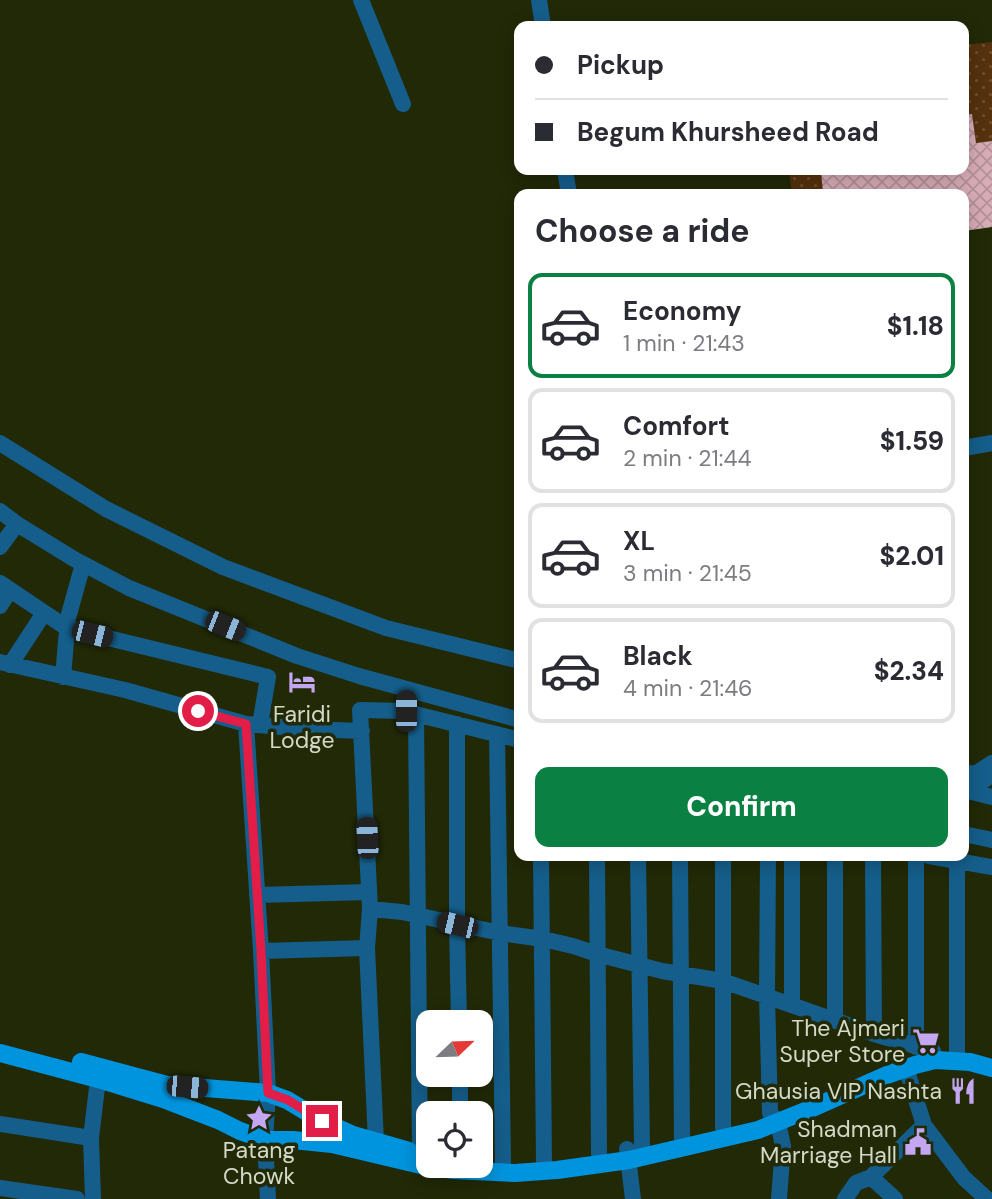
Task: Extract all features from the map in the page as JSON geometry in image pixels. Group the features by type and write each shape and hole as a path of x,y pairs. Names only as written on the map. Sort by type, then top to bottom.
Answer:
{"main road":[{"path":"0,1041 167,1085 268,1093 288,1100 322,1121 353,1135 416,1153"},
{"path":"493,1164 632,1152 758,1130 796,1105 924,1049 992,1059"},
{"path":"0,1053 166,1100 265,1140 332,1144 425,1166 454,1170 515,1173 568,1169 723,1128 774,1118 906,1068 935,1060 970,1062 992,1068"}],"street":[{"path":"361,0 403,104"},
{"path":"539,0 542,21"},
{"path":"0,443 106,509 223,567 386,628 514,660"},
{"path":"969,447 992,443"},
{"path":"0,511 83,564 130,588 297,656 514,718"},
{"path":"0,547 17,524"},
{"path":"63,677 68,618 83,564"},
{"path":"0,606 5,587 67,628 268,677 253,725 257,895 268,1093 265,1140 268,1199"},
{"path":"44,613 5,664 125,690 253,725 362,731"},
{"path":"406,689 411,713 422,1101"},
{"path":"376,1142 367,948 370,909 360,709 411,713 514,738"},
{"path":"457,724 459,1010"},
{"path":"497,734 503,1164"},
{"path":"969,773 975,774 992,763"},
{"path":"969,790 992,775"},
{"path":"969,791 992,797"},
{"path":"969,835 992,840"},
{"path":"541,861 544,1161"},
{"path":"597,861 599,1154"},
{"path":"633,1199 632,1152 640,964 638,861"},
{"path":"680,861 682,1139"},
{"path":"723,861 723,1128"},
{"path":"768,861 766,996 774,1118 783,1146 779,1199"},
{"path":"792,861 792,1005"},
{"path":"835,861 835,1021"},
{"path":"873,861 874,1034"},
{"path":"370,909 417,915 457,925 543,939 681,975 723,981 924,1049 916,861"},
{"path":"957,1052 957,861 992,867"},
{"path":"257,895 369,892"},
{"path":"261,951 367,948"},
{"path":"906,1068 924,1125 964,1178 987,1199"},
{"path":"93,1199 91,1138 98,1079"},
{"path":"0,1124 91,1138"},
{"path":"845,1199 856,1183 872,1177 924,1125"},
{"path":"872,1177 895,1199"},
{"path":"0,1188 77,1199"}],"shaded area":[{"path":"992,42 992,141 976,143 972,114 969,114 969,44"},
{"path":"790,175 821,175 823,189 791,189"}],"building":[{"path":"969,114 972,114 976,143 992,141 992,227 969,230 969,189 823,189 821,175 969,175"}],"place":[{"name":"Faridi Lodge","path":"302,682"},
{"name":"The Ajmeri Super Store","path":"926,1041"},
{"name":"Ghausia VIP Nashta","path":"963,1091"},
{"name":"Patang Chowk","path":"259,1118"},
{"name":"Shadman Marriage Hall","path":"918,1142"}],"route":[{"path":"198,711 246,724 268,1093 288,1100 322,1121"}]}
